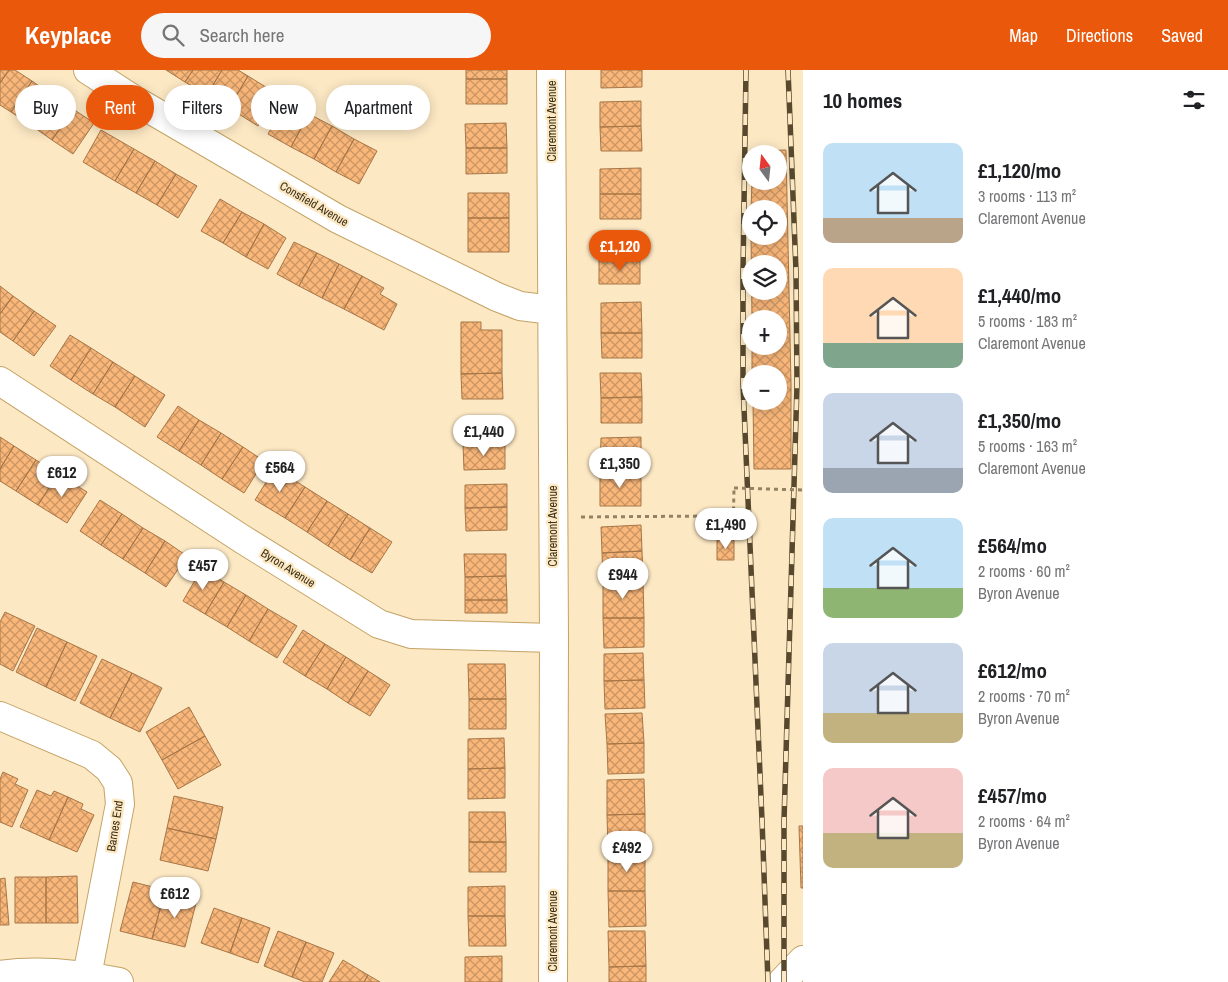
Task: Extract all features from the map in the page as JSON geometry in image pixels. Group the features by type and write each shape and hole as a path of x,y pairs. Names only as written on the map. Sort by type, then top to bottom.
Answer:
{"street":[{"name":"Consfield Avenue","path":"88,70 338,219 497,297 520,306 552,310"},
{"name":"Claremont Avenue","path":"552,70 553,982"},
{"name":"Byron Avenue","path":"0,381 242,539 379,624 411,634 554,638"},
{"name":"Barnes End","path":"0,716 92,755 109,769 118,783 120,804 87,976"},
{"path":"782,982 803,960"},
{"path":"0,975 49,972 119,982"}],"path":[{"path":"553,518 709,516 713,535 733,535 734,488 803,490"}],"building":[{"path":"0,70 9,70 0,83"},
{"path":"9,70 15,70 32,81 29,85 15,85 15,106 11,112 0,105 0,83"},
{"path":"166,70 193,70 185,82"},
{"path":"193,70 222,70 213,85 190,85 185,82"},
{"path":"222,70 238,70 248,76 241,88 241,85 213,85"},
{"path":"466,70 507,70 507,79 466,79"},
{"path":"601,70 642,70 642,87 601,88"},
{"path":"248,76 262,85 251,85 251,122 241,115 241,88"},
{"path":"466,79 507,79 507,104 466,104"},
{"path":"32,81 38,85 29,85"},
{"path":"641,101 641,126 600,127 600,102"},
{"path":"15,106 15,115 11,112"},
{"path":"76,111 86,118 86,130 89,130 73,154 52,140 59,130 76,130"},
{"path":"316,118 326,123 326,130 330,130 314,159 291,147 300,130 316,130"},
{"path":"506,123 507,148 466,148 465,124"},
{"path":"641,126 642,151 601,151 600,127"},
{"path":"38,130 59,130 52,140"},
{"path":"101,130 134,149 115,181 83,162"},
{"path":"270,130 300,130 291,147 268,134"},
{"path":"330,130 339,130 354,139 336,172 314,159"},
{"path":"354,139 377,151 359,184 336,172"},
{"path":"466,148 507,148 507,173 466,174"},
{"path":"134,149 155,161 136,193 115,181"},
{"path":"155,161 176,174 157,205 136,193"},
{"path":"641,168 641,194 600,194 600,169"},
{"path":"176,174 197,186 178,218 157,205"},
{"path":"752,190 787,190 791,469 754,469 753,410 787,410 787,365 752,365 752,355 787,355 787,310 752,310 752,300 787,300 787,255 751,255 751,245 787,245 787,200 751,200"},
{"path":"468,193 509,193 509,218 468,218"},
{"path":"600,194 641,194 641,219 600,219"},
{"path":"220,199 242,212 223,243 201,231"},
{"path":"242,212 264,224 246,257 223,243"},
{"path":"468,218 509,218 509,252 468,252"},
{"path":"264,224 286,238 268,269 246,257"},
{"path":"639,234 640,259 599,260 598,235"},
{"path":"294,242 317,253 299,286 277,274"},
{"path":"317,253 339,264 322,298 299,286"},
{"path":"640,259 640,284 599,284 599,260"},
{"path":"339,264 362,276 344,309 322,298"},
{"path":"362,276 384,288 380,294 397,304 384,330 344,309"},
{"path":"0,286 13,296 0,314"},
{"path":"13,296 34,311 13,341 0,332 0,314"},
{"path":"641,302 642,333 601,333 601,303"},
{"path":"34,311 56,326 34,356 13,341"},
{"path":"461,322 481,322 481,330 502,330 502,373 461,374"},
{"path":"601,333 642,333 642,358 602,358"},
{"path":"70,335 91,348 71,380 50,366"},
{"path":"91,348 113,362 93,394 71,380"},
{"path":"113,362 135,376 115,407 93,394"},
{"path":"502,373 503,399 462,399 461,374"},
{"path":"600,373 641,373 642,397 601,398"},
{"path":"135,376 165,395 145,427 115,407"},
{"path":"642,397 642,423 601,423 601,398"},
{"path":"178,406 199,420 179,451 157,437"},
{"path":"504,418 505,444 463,444 463,419"},
{"path":"199,420 221,433 201,465 179,451"},
{"path":"221,433 243,447 222,479 201,465"},
{"path":"0,437 14,446 0,469"},
{"path":"641,437 641,472 600,471 601,438"},
{"path":"463,444 505,444 505,469 464,470"},
{"path":"14,446 36,460 16,491 0,481 0,469"},
{"path":"243,447 264,461 244,493 222,479"},
{"path":"36,460 58,474 38,505 16,491"},
{"path":"275,468 305,487 285,518 255,500"},
{"path":"600,471 641,472 641,506 600,506"},
{"path":"58,474 87,492 67,523 38,505"},
{"path":"507,484 507,507 465,508 465,485"},
{"path":"305,487 327,501 307,532 285,518"},
{"path":"100,500 122,514 101,545 80,531"},
{"path":"327,501 348,514 328,546 307,532"},
{"path":"507,507 507,530 466,531 465,508"},
{"path":"122,514 143,528 123,559 101,545"},
{"path":"348,514 370,528 350,560 328,546"},
{"path":"641,525 642,551 602,553 601,527"},
{"path":"143,528 165,541 145,573 123,559"},
{"path":"370,528 392,542 372,573 350,560"},
{"path":"717,540 734,540 734,560 717,560"},
{"path":"165,541 187,556 166,587 145,573"},
{"path":"642,551 643,577 603,578 602,553"},
{"path":"464,554 506,554 506,576 465,577"},
{"path":"202,568 224,582 205,614 183,601"},
{"path":"506,576 507,600 465,600 465,577"},
{"path":"643,581 644,618 603,618 603,582"},
{"path":"224,582 246,595 227,627 205,614"},
{"path":"246,595 268,609 249,641 227,627"},
{"path":"465,600 507,600 507,613 465,613"},
{"path":"268,609 297,626 277,658 249,641"},
{"path":"5,612 35,626 13,671 0,664 0,622"},
{"path":"603,618 644,618 644,647 604,648"},
{"path":"37,628 67,642 46,687 16,672"},
{"path":"303,630 325,644 305,676 283,662"},
{"path":"67,642 97,656 75,701 46,687"},
{"path":"325,644 346,657 327,689 305,676"},
{"path":"643,653 644,680 604,681 604,654"},
{"path":"346,657 368,671 348,703 327,689"},
{"path":"102,659 132,673 110,718 80,703"},
{"path":"468,664 505,664 506,699 469,699"},
{"path":"368,671 390,685 370,716 348,703"},
{"path":"132,673 162,688 140,732 110,718"},
{"path":"644,680 645,708 605,709 604,681"},
{"path":"469,699 506,699 506,729 469,729"},
{"path":"189,707 205,736 162,760 146,732"},
{"path":"642,713 644,743 607,744 605,714"},
{"path":"205,736 221,765 178,789 162,760"},
{"path":"504,738 505,768 468,769 468,739"},
{"path":"644,743 644,773 608,774 607,744"},
{"path":"505,768 505,798 468,799 468,769"},
{"path":"3,772 18,779 15,784 28,790 12,827 0,822 0,779"},
{"path":"644,779 645,814 607,815 607,780"},
{"path":"37,790 51,796 54,791 68,797 49,840 20,827"},
{"path":"174,796 223,807 216,839 167,828"},
{"path":"68,797 83,804 81,809 94,815 77,852 49,840"},
{"path":"469,812 505,812 506,842 469,842"},
{"path":"645,814 645,850 608,850 607,815"},
{"path":"799,826 803,826 803,888 801,888"},
{"path":"167,828 216,839 208,871 160,860"},
{"path":"469,842 506,842 506,872 469,872"},
{"path":"645,855 645,891 608,891 608,856"},
{"path":"77,876 78,923 46,923 46,877"},
{"path":"15,877 46,877 46,923 15,923"},
{"path":"5,878 9,925 0,925 0,879"},
{"path":"133,882 165,890 152,939 120,931"},
{"path":"505,886 505,916 468,916 468,887"},
{"path":"165,890 197,899 185,947 152,939"},
{"path":"608,891 645,891 646,926 609,927"},
{"path":"214,908 242,918 230,953 201,943"},
{"path":"468,916 505,916 506,946 469,946"},
{"path":"242,918 270,928 258,963 230,953"},
{"path":"278,931 306,942 292,977 264,966"},
{"path":"608,931 645,931 646,966 609,967"},
{"path":"306,942 334,953 322,982 305,982 292,977"},
{"path":"502,956 502,982 465,982 465,957"},
{"path":"343,960 368,975 364,982 329,982"},
{"path":"646,966 646,982 609,982 609,967"},
{"path":"368,975 380,982 364,982"}],"railway":[{"path":"746,70 743,385 768,982"},
{"path":"784,982 784,821 797,385 796,271 788,70"}]}
